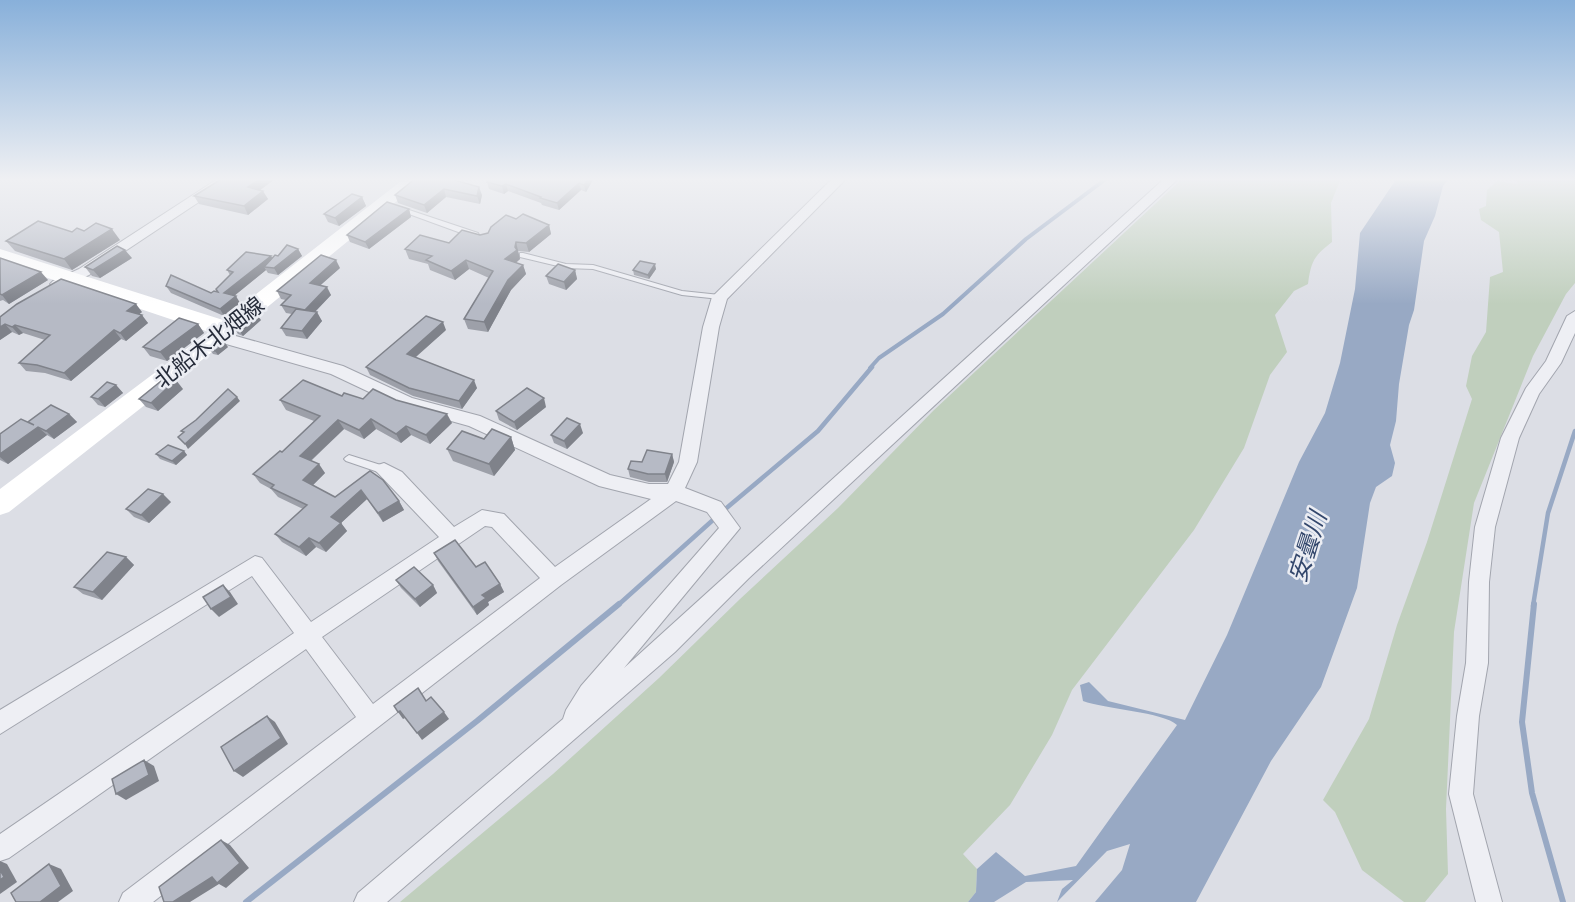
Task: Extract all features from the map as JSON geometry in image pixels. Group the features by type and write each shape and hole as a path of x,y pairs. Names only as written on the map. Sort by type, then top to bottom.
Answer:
{"main road":[{"name":"北船木北畑線","path":"0,504 222,333 363,220"},
{"path":"0,255 222,333"}],"street":[{"path":"46,290 84,272 164,220"},
{"path":"132,902 554,579 674,492 688,462 711,327 720,297 798,220"},
{"path":"367,902 667,645 742,572 1126,220"},
{"path":"1489,902 1461,794 1468,716 1477,663 1479,582 1485,527 1510,438 1532,392 1553,363 1575,316"},
{"path":"222,333 338,370 407,403 474,421 606,481 649,491 674,492 714,507 730,528 589,693 564,734"},
{"path":"384,470 395,477 452,538"},
{"path":"0,849 308,635 482,518 497,520 554,579"},
{"path":"0,723 255,564 371,719"}],"lane":[{"path":"433,220 482,237"},
{"path":"524,255 566,266 593,267 682,293 720,297"},
{"path":"349,459 384,470"}],"green space":[{"path":"1138,220 1331,220 1332,242 1314,260 1308,284 1294,291 1275,315 1287,352 1270,375 1244,448 1194,530 1072,690 1052,735 1010,805 963,854 977,869 976,892 968,902 400,902 553,774 659,678 838,508 934,410"},
{"path":"1481,220 1575,220 1575,283 1566,294 1533,356 1474,503 1454,632 1446,809 1448,874 1425,902 1404,902 1362,870 1335,812 1323,800 1369,719 1397,625 1427,542 1472,399 1466,386 1472,356 1486,332 1490,277 1503,272 1499,232"}],"water":[{"name":"安曇川","path":"1369,220 1433,220 1424,241 1414,310 1409,325 1399,384 1396,421 1390,445 1395,463 1392,476 1376,487 1370,503 1357,588 1321,687 1271,761 1196,902 1095,902 1122,870 1130,844 1107,851 1057,902 1062,889 1073,880 1026,882 994,902 968,902 976,892 977,869 996,852 1025,876 1076,866 1177,725 1160,717 1083,701 1080,685 1089,682 1108,701 1185,720 1227,635 1299,462 1325,413 1340,363 1355,289 1360,233"}],"building":[{"path":"365,220 394,220 365,242 347,235"},
{"path":"500,220 537,220 549,225 526,243 516,242 517,250 505,259 523,265 508,280 484,322 464,319 493,271 466,260 451,271 426,260 432,256 405,249 420,235 449,243 462,230 480,235 488,233"},
{"path":"38,221 72,232 77,228 84,231 96,223 112,229 64,259 6,241"},
{"path":"287,245 298,249 274,268 264,267 275,255 278,256"},
{"path":"117,246 125,250 93,270 85,267"},
{"path":"246,252 271,256 224,293 236,296 220,309 166,286 171,275 211,293 218,292 216,289 233,272 227,270"},
{"path":"321,255 336,260 310,283 327,287 305,310 281,305 291,295 277,291"},
{"path":"0,258 41,272 2,295 0,294"},
{"path":"640,261 655,264 648,275 633,270"},
{"path":"558,264 575,270 564,282 546,276"},
{"path":"61,279 136,304 127,311 142,315 120,333 114,330 64,373 37,365 19,363 50,335 15,325 12,327 5,324 0,327 0,317 17,304"},
{"path":"296,309 317,312 302,331 281,328"},
{"path":"251,310 255,312 237,327 232,326"},
{"path":"426,316 443,322 407,354 474,380 459,401 409,388 366,367"},
{"path":"179,318 198,324 160,352 143,347"},
{"path":"221,341 225,343 215,351 210,350"},
{"path":"166,377 176,380 151,403 139,399"},
{"path":"303,380 342,396 344,393 363,399 373,389 396,400 447,414 426,435 406,426 396,434 371,419 359,430 338,420 300,456 319,464 303,480 335,497 370,471 383,480 399,501 378,513 361,490 331,517 341,523 319,543 309,538 299,547 275,534 307,505 271,488 274,485 253,474 280,451 282,452 320,416 280,400"},
{"path":"107,382 116,385 98,399 91,397"},
{"path":"527,388 544,398 514,422 496,411"},
{"path":"228,389 237,397 185,444 178,437 184,432 181,431"},
{"path":"51,405 69,414 46,431 38,427 0,454 0,434 21,419 34,425 28,422"},
{"path":"567,418 580,424 564,441 551,435"},
{"path":"492,429 511,437 489,464 447,449 462,431 484,439"},
{"path":"168,445 184,451 172,461 156,454"},
{"path":"647,450 672,454 665,474 648,474 628,469 631,461 642,462"},
{"path":"148,489 163,494 141,515 126,509"},
{"path":"455,540 476,567 485,562 500,584 482,595 486,598 473,607 434,553"},
{"path":"107,552 126,557 93,592 74,587"},
{"path":"414,567 433,585 415,599 396,580"},
{"path":"223,585 231,597 211,609 203,597"},
{"path":"418,688 426,701 431,697 444,712 417,733 394,706"},
{"path":"267,716 281,738 234,771 221,747"},
{"path":"144,760 149,775 116,794 112,779"},
{"path":"221,840 240,863 217,883 212,877 173,902 164,902 159,887"},
{"path":"49,864 61,886 40,902 16,902 11,893"}],"waterway":[{"path":"870,368 879,358 943,314 1026,239 1051,220"},
{"path":"617,606 723,511 818,431 872,367"},
{"path":"1533,606 1548,513 1575,431"},
{"path":"246,902 477,721 619,604"},
{"path":"1534,604 1522,722 1532,793 1563,902"}]}
